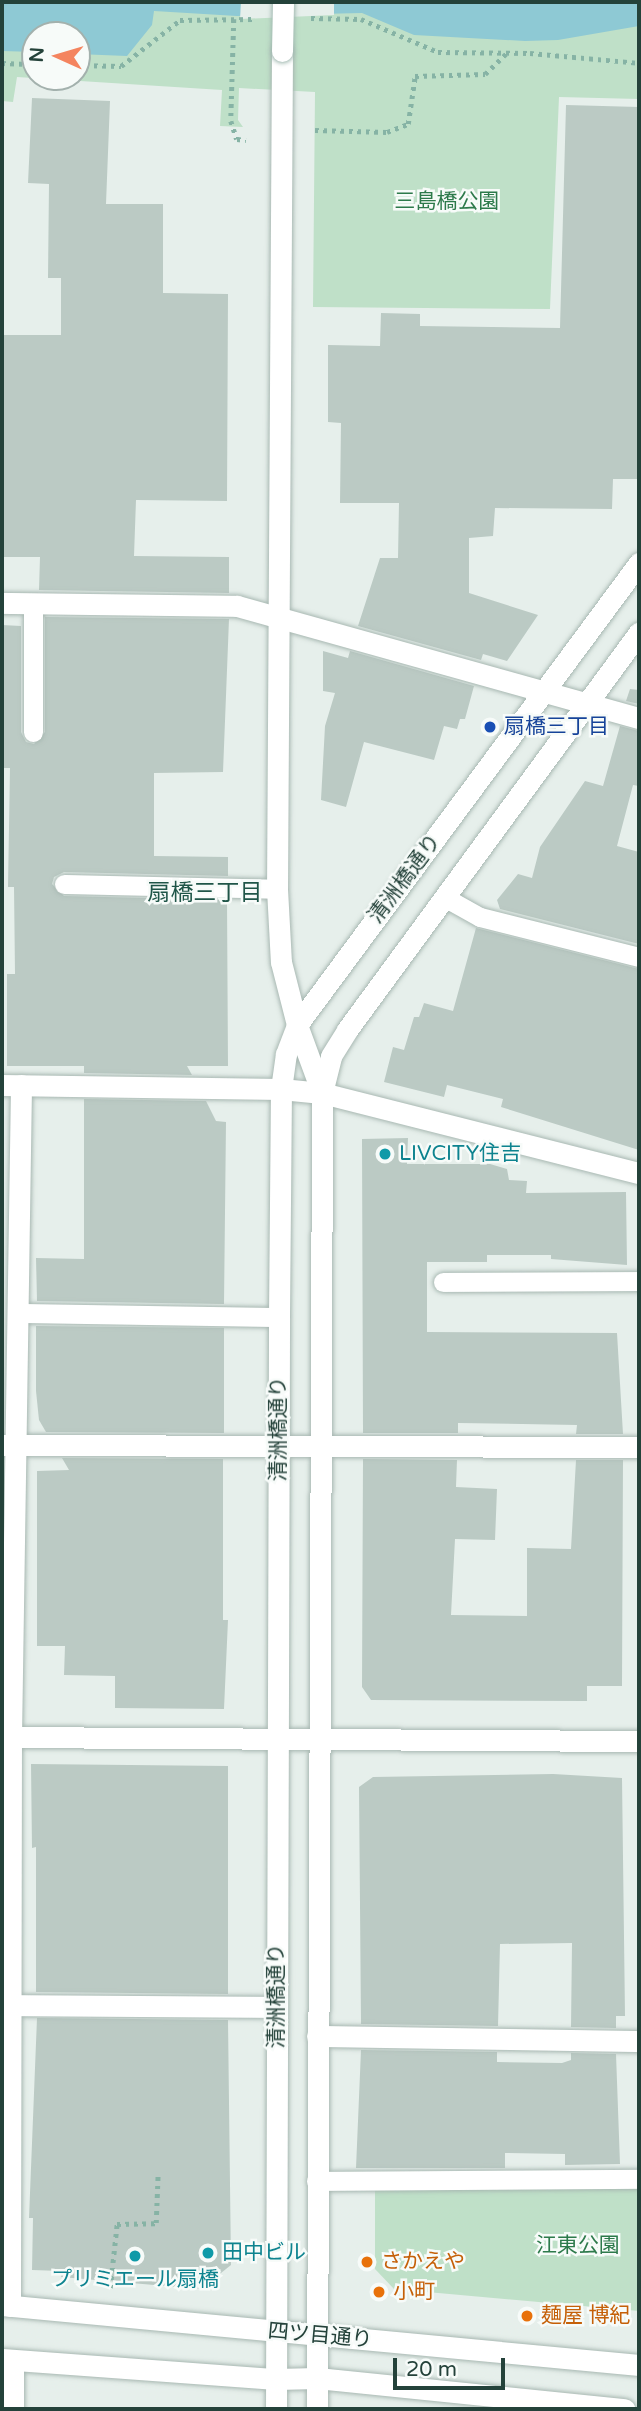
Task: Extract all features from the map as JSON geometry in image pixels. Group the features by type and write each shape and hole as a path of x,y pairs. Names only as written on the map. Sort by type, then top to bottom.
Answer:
{"street":[{"path":"284,2 278,889 281,962 297,1026 323,1093"},
{"name":"清洲橋通り","path":"276,2409 278,1446 281,1088 286,1054 297,1026 639,563"},
{"path":"2,603 237,606 639,718"},
{"name":"清洲橋通り","path":"317,2409 318,1446 323,1093 331,1056 341,1039 639,633"},
{"path":"6,2305 8,1445 17,1313 10,1231 11,1085 281,1088 323,1093 639,1173"},
{"path":"8,1445 639,1447"},
{"path":"7,1737 639,1741"},
{"path":"6,2006 277,2007"},
{"path":"317,2036 639,2041"},
{"name":"四ツ目通り","path":"6,2305 639,2365"},
{"path":"8,2360 13,2409"},
{"name":"四ツ目通り","path":"8,2360 276,2379 317,2378 624,2409"}],"lane":[{"path":"33,604 33,732"},
{"path":"64,884 278,889"},
{"path":"444,897 480,916 639,957"},
{"path":"443,1282 639,1281"},
{"path":"17,1313 279,1317"},
{"path":"316,2181 639,2179"}],"path":[{"path":"299,18 361,19 438,52 639,63"},
{"path":"234,19 231,121 237,139 246,140"},
{"path":"91,65 121,66 180,20 260,19"},
{"path":"315,131 387,132 408,124 415,76 485,74 507,54"},
{"path":"2,63 21,64"},
{"path":"110,2289 117,2224 156,2223 158,2172"}],"green space":[{"name":"三島橋公園","path":"2,2 639,2 639,99 559,97 550,309 313,307 315,92 239,88 238,120 243,127 220,126 222,90 91,82 91,21 21,21 21,77 17,77 13,102 2,101"},
{"name":"江東公園","path":"639,2187 639,2311 394,2289 375,2269 375,2188"}],"water":[{"path":"2,2 639,2 639,26 558,40 525,41 414,35 362,13 237,16 154,11 152,25 127,56 91,55 91,21 21,21 21,52 2,51"}],"pier":[{"path":"241,2 334,2 334,15 240,19"}],"building":[{"path":"32,98 110,101 106,204 163,204 163,293 228,294 227,501 136,500 134,556 229,557 229,593 39,590 40,557 2,557 2,335 61,335 61,278 48,278 49,184 28,183"},
{"path":"566,105 639,107 639,479 613,479 612,509 495,508 493,536 469,538 469,593 538,615 507,661 483,654 481,660 358,626 380,558 398,558 399,503 340,503 341,423 328,422 328,345 380,346 381,313 420,314 420,326 560,328"},
{"path":"45,617 229,619 223,772 154,773 154,856 228,857 228,876 64,872 54,877 52,884 64,896 227,900 228,1066 187,1066 192,1075 84,1073 84,1066 7,1066 7,974 15,974 14,887 8,887 10,768 2,768 2,625 21,626 21,732 26,742 34,744 45,732"},
{"path":"323,651 348,658 350,651 474,686 465,719 460,719 457,729 444,726 434,760 364,742 346,807 321,800 325,726 335,693 323,691"},
{"path":"630,689 639,690 639,704 626,701"},
{"path":"620,726 639,731 639,786 633,785 617,846 639,852 639,944 500,909 497,900 518,874 532,878 540,847 585,781 603,786"},
{"path":"476,928 639,969 639,1150 501,1107 503,1099 447,1085 444,1097 384,1082 393,1047 404,1050 414,1017 419,1017 424,1003 453,1011"},
{"path":"84,1099 206,1101 216,1121 226,1122 224,1304 37,1301 36,1258 84,1259"},
{"path":"408,1138 407,1164 490,1164 507,1169 509,1180 527,1181 526,1193 626,1192 627,1265 551,1259 551,1255 487,1255 487,1262 427,1262 427,1332 617,1333 623,1434 576,1434 577,1425 458,1423 458,1433 363,1433 362,1139"},
{"path":"36,1326 224,1328 224,1433 46,1432 39,1420 36,1391"},
{"path":"62,1458 223,1459 223,1620 228,1620 224,1709 115,1708 115,1676 64,1675 65,1646 37,1646 37,1471 69,1470"},
{"path":"363,1459 457,1460 456,1487 497,1489 495,1540 455,1539 451,1615 527,1616 527,1548 571,1549 576,1460 623,1460 622,1686 587,1686 587,1701 371,1700 362,1687"},
{"path":"31,1764 228,1766 228,1994 36,1992 36,1847 32,1848"},
{"path":"553,1774 622,1778 625,2016 616,2016 616,2028 571,2027 572,1943 500,1944 498,2026 361,2024 359,1787 373,1777"},
{"path":"37,2018 228,2020 231,2265 201,2289 61,2277 62,2271 32,2270 33,2218 29,2218"},
{"path":"361,2050 497,2052 497,2062 562,2063 571,2060 571,2053 616,2054 620,2164 565,2165 565,2154 505,2153 505,2168 356,2168"}],"place":[{"name":"扇橋三丁目","path":"490,727"},
{"name":"LIVCITY住吉","path":"385,1154"},
{"name":"田中ビル","path":"208,2253"},
{"name":"プリミエール扇橋","path":"135,2256"},
{"name":"さかえや","path":"367,2262"},
{"name":"小町","path":"379,2292"},
{"name":"麺屋 博紀","path":"527,2316"}],"district":[{"name":"扇橋三丁目","path":"205,893"}]}
